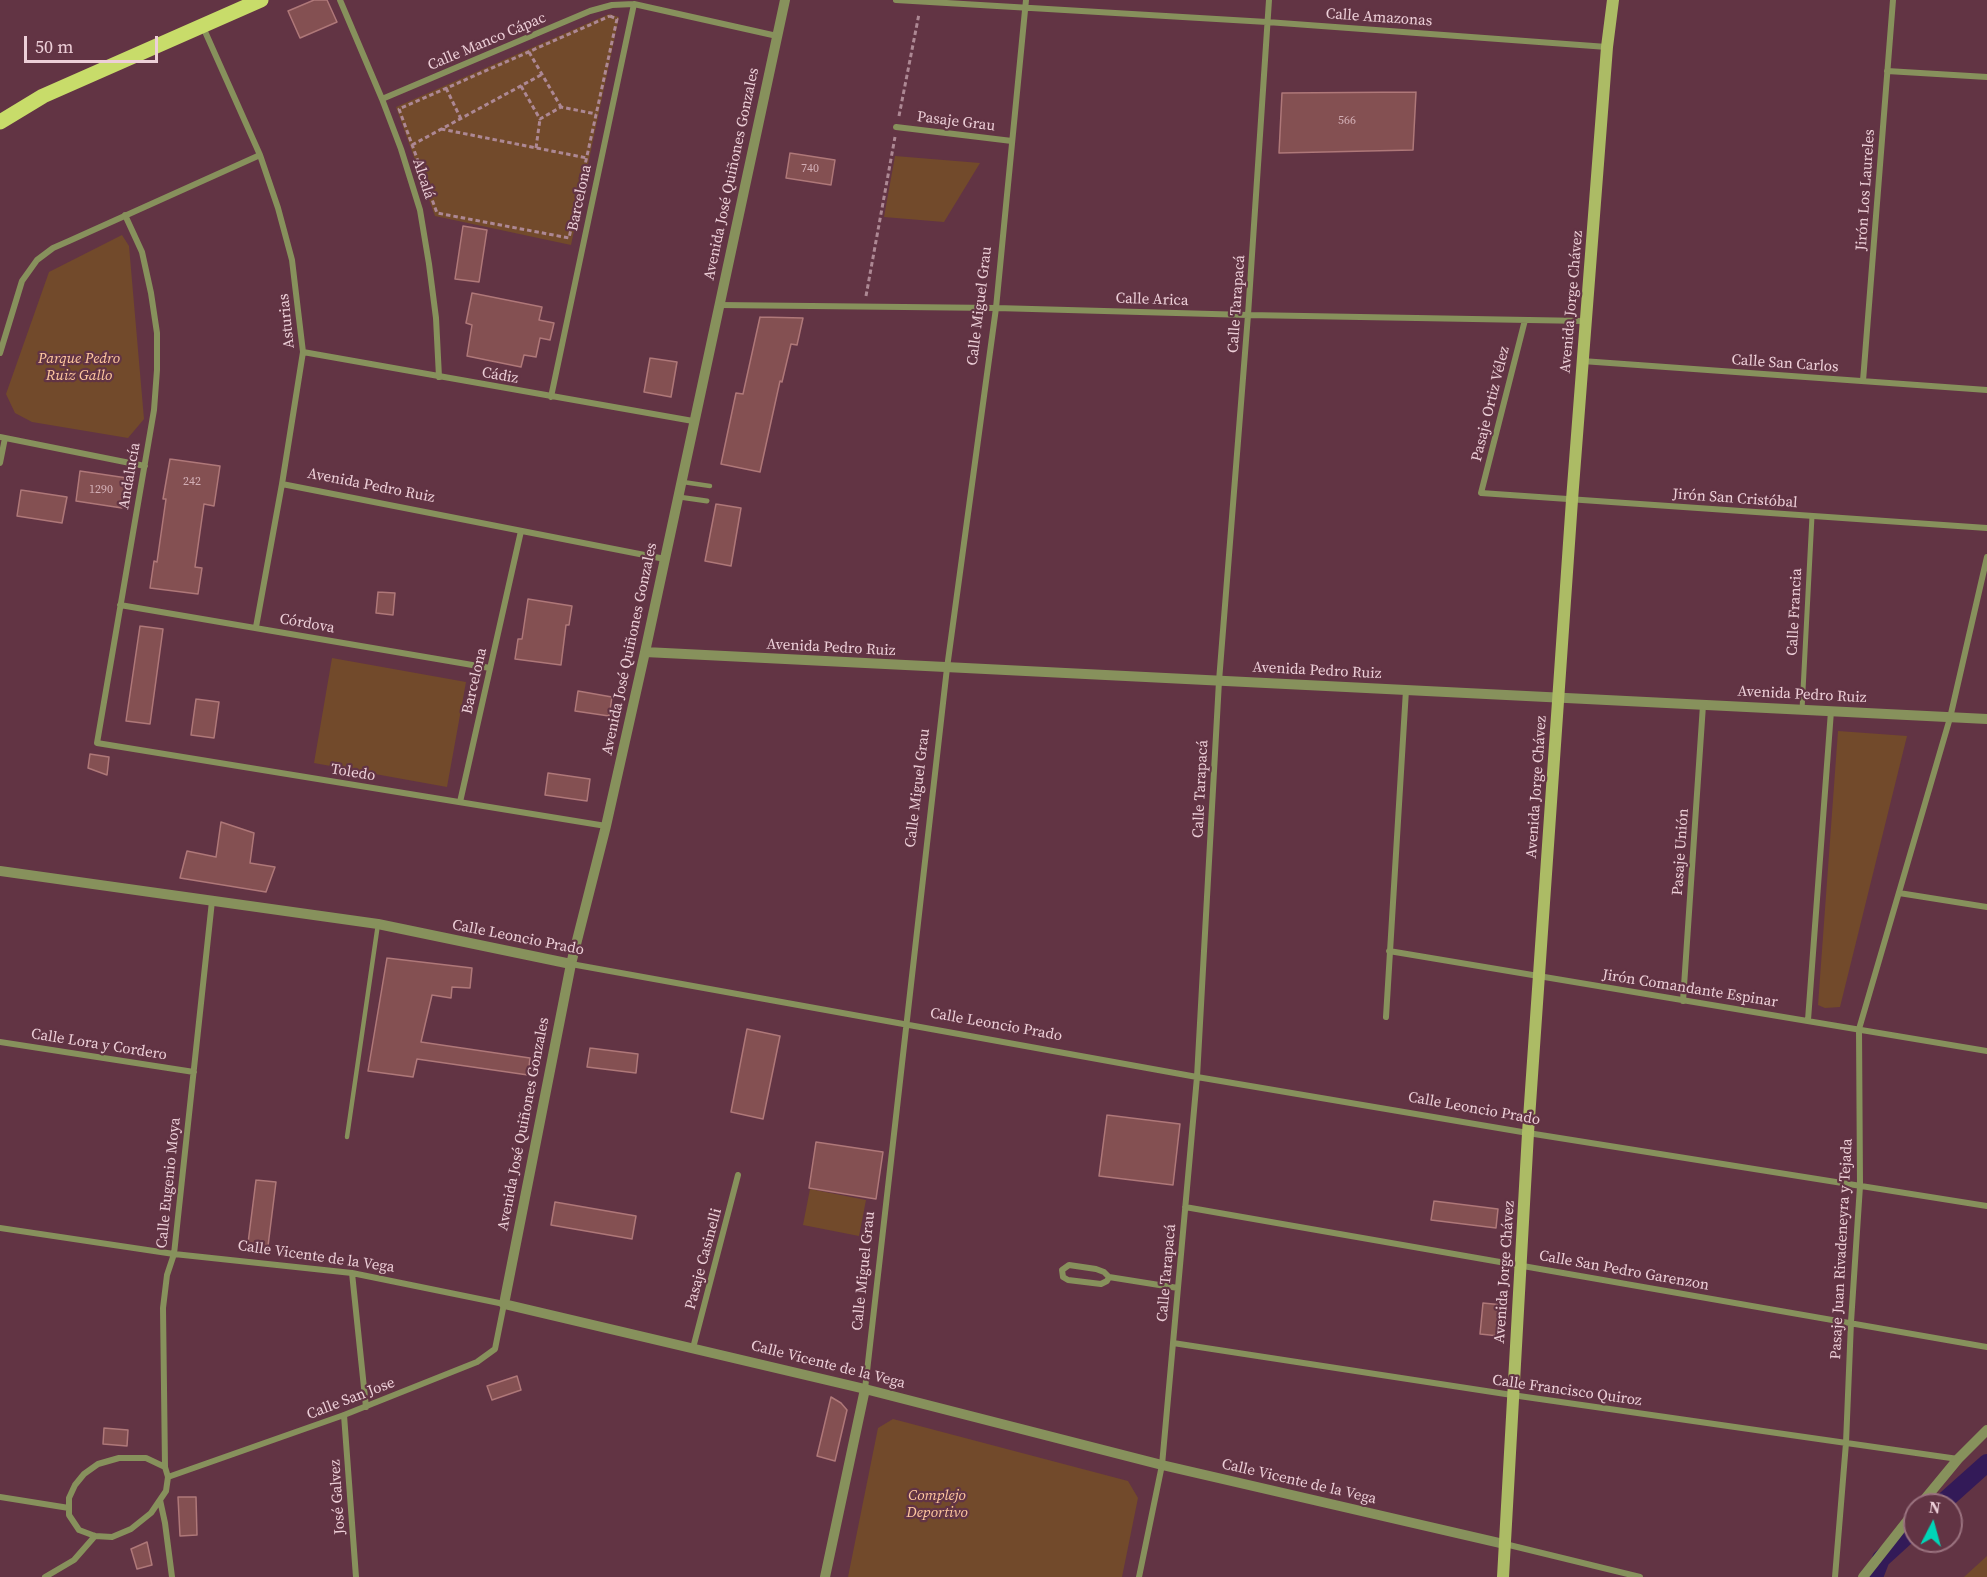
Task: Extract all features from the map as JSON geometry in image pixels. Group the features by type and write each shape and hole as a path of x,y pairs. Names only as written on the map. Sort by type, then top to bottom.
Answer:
{"main road":[{"path":"0,122 43,96 261,0"},
{"name":"Avenida Jorge Chávez","path":"1503,1577 1528,1133 1581,361 1607,47 1613,0"}],"street":[{"name":"Alcalá","path":"340,0 382,99 420,210 433,297 439,377"},
{"name":"Avenida José Quiñones Gonzales","path":"504,1304 571,964 606,826 645,652 785,0"},
{"name":"Calle Amazonas","path":"896,0 922,3 1026,3 1607,47"},
{"name":"Calle Tarapacá","path":"1139,1577 1162,1465 1197,1077 1219,681 1248,315 1269,0"},
{"name":"Jirón Los Laureles","path":"1863,381 1893,0"},
{"name":"Calle Miguel Grau","path":"825,1577 866,1389 947,668 996,308 1026,3"},
{"name":"Calle Manco Cápac","path":"382,99 590,11 612,5 634,4 777,36"},
{"name":"Barcelona","path":"550,397 634,4"},
{"name":"Asturias","path":"203,26 260,155 278,208 292,260 303,352 256,627"},
{"path":"1887,71 1987,77"},
{"name":"Pasaje Grau","path":"896,127 1012,141"},
{"path":"0,353 22,282 37,260 53,248 260,155"},
{"name":"Andalucía","path":"97,743 145,466 154,410 157,370 157,333 142,252 125,215"},
{"name":"Calle Arica","path":"718,305 864,305 1585,321"},
{"name":"Pasaje Ortiz Vélez","path":"1481,493 1525,320"},
{"name":"Cádiz","path":"303,352 693,421"},
{"name":"Calle San Carlos","path":"1581,361 1987,390"},
{"path":"0,463 2,438 145,466"},
{"name":"Avenida Pedro Ruiz","path":"282,484 665,559"},
{"name":"Jirón San Cristóbal","path":"1481,493 1987,528"},
{"path":"678,497 707,501"},
{"name":"Calle Francia","path":"1802,710 1812,516"},
{"name":"Barcelona","path":"460,802 521,531"},
{"name":"Pasaje Juan Rivadeneyra y Tejada","path":"1835,1577 1846,1443 1860,1185 1858,1029 1950,718 1987,557"},
{"name":"Córdova","path":"120,605 490,668"},
{"name":"Avenida Pedro Ruiz","path":"645,652 1987,719"},
{"path":"1386,1017 1406,690"},
{"name":"Pasaje Unión","path":"1683,1001 1703,705"},
{"path":"1808,1020 1831,711"},
{"name":"Toledo","path":"97,743 606,826"},
{"name":"Calle Leoncio Prado","path":"0,871 378,924 571,964 1197,1077 1528,1133 1987,1206"},
{"path":"1899,893 1987,907"},
{"name":"Calle Eugenio Moya","path":"165,1467 163,1308 167,1275 174,1254 212,901"},
{"name":"Jirón Comandante Espinar","path":"1389,951 1987,1051"},
{"name":"Calle Lora y Cordero","path":"0,1042 194,1072"},
{"name":"Pasaje Casinelli","path":"693,1348 738,1175"},
{"name":"Calle San Pedro Garenzon","path":"1185,1207 1987,1347"},
{"name":"Calle Vicente de la Vega","path":"0,1228 174,1254 352,1273 504,1304 866,1389 1162,1465 1640,1577"},
{"path":"1109,1277 1107,1281 1098,1284 1068,1280 1064,1279 1062,1270 1066,1265 1096,1269 1106,1273 1109,1277 1178,1288"},
{"path":"352,1273 366,1407"},
{"name":"Calle San Jose","path":"168,1477 366,1407 464,1368 495,1349 504,1304"},
{"name":"Calle Francisco Quiroz","path":"1173,1343 1512,1395 1958,1459"},
{"name":"José Galvez","path":"344,1415 356,1577"},
{"path":"1930,1493 1958,1459 1987,1430"},
{"path":"119,1458 146,1458 165,1467 168,1477 166,1491 151,1513 131,1529 112,1537 95,1536 79,1530 69,1515 69,1498 75,1485 84,1474 98,1464 119,1458"},
{"path":"0,1497 69,1508"},
{"path":"160,1500 172,1577"},
{"path":"1863,1577 1903,1526"},
{"path":"45,1577 74,1560 95,1536"}],"lane":[{"path":"681,482 710,486"},
{"path":"347,1137 378,924"}],"path":[{"path":"864,305 896,127 922,3"},
{"path":"610,16 617,19 569,238 437,213 399,109 446,88 610,16"},
{"path":"529,52 561,107"},
{"path":"412,145 541,75"},
{"path":"521,86 540,120 536,148"},
{"path":"446,88 461,119"},
{"path":"540,120 561,107 596,114"},
{"path":"441,129 587,158"}],"green space":[{"path":"609,14 619,17 571,245 435,216 396,107"},
{"path":"895,156 980,163 944,222 884,217"},
{"name":"Parque Pedro Ruiz Gallo","path":"122,235 129,246 144,419 128,438 32,422 15,413 6,394 49,272"},
{"path":"332,658 466,682 447,787 314,763"},
{"path":"1838,731 1907,736 1840,1007 1825,1008 1818,1005"},
{"path":"810,1189 866,1200 859,1236 803,1225"},
{"name":"Complejo Deportivo","path":"893,1419 1128,1481 1138,1498 1122,1577 848,1577 878,1428"},
{"path":"1987,1556 1987,1577 1964,1577"}],"building":[{"path":"314,0 327,0 337,22 300,38 288,11"},
{"path":"1416,92 1413,150 1279,153 1282,93"},
{"path":"790,153 835,160 831,185 786,178"},
{"path":"463,226 487,230 479,282 455,279"},
{"path":"472,293 542,307 539,320 554,323 550,340 540,338 536,357 524,355 521,367 467,356 472,325 466,323"},
{"path":"760,317 803,318 797,345 791,344 782,382 780,381 760,472 721,464 736,393 743,394"},
{"path":"650,358 677,362 671,397 644,392"},
{"path":"170,459 220,466 214,506 204,504 195,567 202,568 198,594 150,588 154,561 157,562 166,499 163,499"},
{"path":"80,471 127,478 122,508 76,501"},
{"path":"21,490 67,497 62,523 17,516"},
{"path":"716,504 741,508 731,566 705,561"},
{"path":"378,592 395,593 393,615 376,613"},
{"path":"528,599 572,606 569,625 566,625 561,665 515,659 518,639 522,639"},
{"path":"140,626 163,629 150,724 126,721"},
{"path":"578,691 612,697 609,716 575,711"},
{"path":"196,699 219,702 214,738 191,735"},
{"path":"90,754 109,757 107,775 88,768"},
{"path":"548,773 590,779 587,801 545,795"},
{"path":"221,822 254,833 250,863 275,867 266,892 180,878 187,851 216,857"},
{"path":"387,958 472,968 470,988 452,987 451,998 432,995 421,1042 530,1058 528,1075 417,1059 413,1077 368,1071"},
{"path":"747,1029 780,1036 763,1119 731,1112"},
{"path":"590,1048 638,1054 636,1073 587,1067"},
{"path":"1107,1115 1180,1124 1173,1185 1099,1176"},
{"path":"816,1142 883,1152 876,1199 809,1188"},
{"path":"256,1180 276,1182 267,1254 247,1251"},
{"path":"1434,1201 1498,1209 1496,1228 1431,1220"},
{"path":"555,1202 636,1216 632,1239 551,1225"},
{"path":"1483,1303 1503,1305 1499,1336 1480,1334"},
{"path":"517,1376 521,1390 492,1400 487,1386"},
{"path":"831,1397 847,1410 835,1461 817,1456"},
{"path":"104,1428 128,1430 127,1446 103,1444"},
{"path":"178,1497 196,1497 197,1535 180,1536"},
{"path":"147,1542 152,1565 137,1569 131,1549"}],"waterway":[{"path":"1953,1493 1987,1463"},
{"path":"1874,1577 1881,1559 1903,1539"}]}
